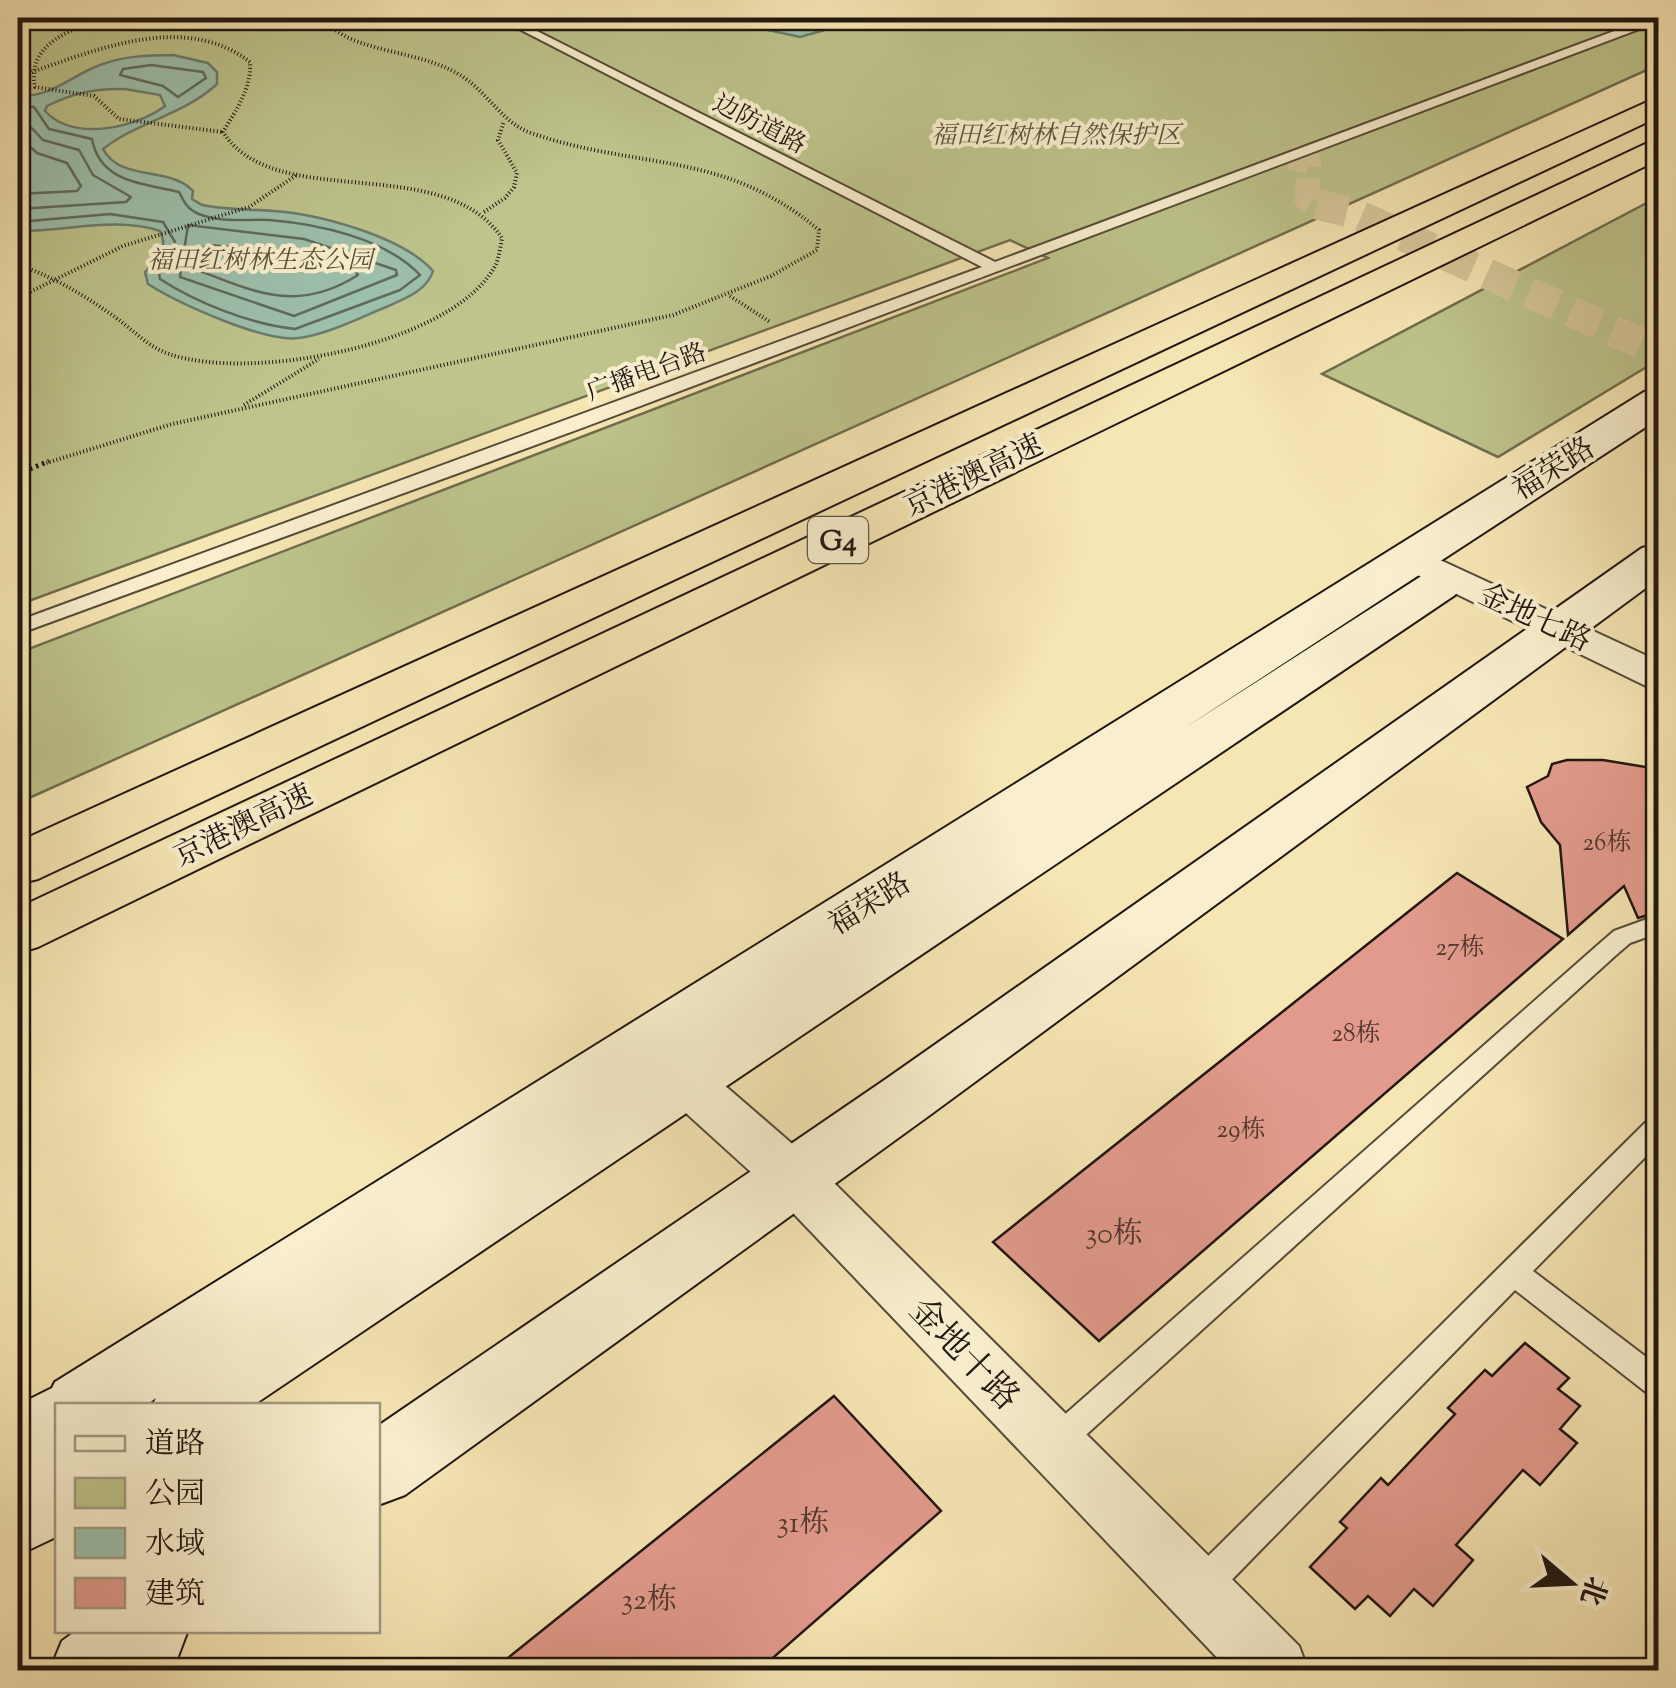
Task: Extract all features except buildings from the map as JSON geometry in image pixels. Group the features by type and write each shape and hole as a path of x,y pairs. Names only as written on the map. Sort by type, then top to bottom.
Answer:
{"highway":[{"name":"京港澳高速","path":"18,865 1658,106"},
{"name":"京港澳高速","path":"18,932 1658,148"}],"main road":[{"name":"福荣路","path":"85,1403 665,1063 1431,568 1658,401"},
{"name":"福荣路","path":"1431,568 1658,441"},
{"path":"380,1468 1658,558"},
{"name":"福荣路","path":"193,1403 665,1063"},
{"path":"18,1446 55,1422"},
{"path":"18,1518 55,1494"},
{"path":"91,1670 144,1633"}],"street":[{"name":"金地七路","path":"1431,568 1658,676"},
{"name":"金地十路","path":"665,1063 793,1177 1275,1670"}],"lane":[{"name":"边防道路","path":"504,18 996,268"},
{"name":"广播电台路","path":"18,628 996,268 1658,18"},
{"path":"1054,1444 1622,937 1658,924"},
{"path":"1197,1591 1658,1127"},
{"path":"1514,1273 1658,1383"}],"path":[{"path":"18,265 57,279 165,353 210,365 259,366 325,355 404,332 453,310 482,287 503,248 501,230 484,212 452,198 276,170 236,148 223,132 119,119 94,96 35,87 29,72 34,58 57,39 108,18"},
{"path":"18,474 54,458 239,408 618,329 729,295 782,273 817,250 818,230 802,212 734,178 695,166 559,140 504,120 478,87 447,66 348,39 319,18"},
{"path":"18,72 146,38 193,39 230,46 250,62 251,75 223,132"},
{"path":"484,212 514,187 517,173 498,140 504,120"},
{"path":"18,298 123,246 248,206 298,174"},
{"path":"239,408 325,355"}],"green space":[{"path":"18,18 1658,18 1658,65 18,803 18,653 1048,258 1010,240 18,605"},
{"path":"1658,197 1658,360 1498,457 1322,374"}],"water":[{"path":"712,18 799,18 821,31 800,37"},
{"path":"173,55 208,63 217,72 217,84 190,103 103,149 111,159 133,170 184,183 193,191 192,199 202,205 313,217 381,237 419,258 433,271 426,284 407,297 343,325 310,336 284,338 222,320 148,284 145,272 163,249 160,231 107,225 18,231 18,96 51,90 109,62","holes":["125,89 160,95 165,106 153,114 105,128 72,126 45,111 57,101 94,91"]}],"tunnel":[{"path":"1290,157 1309,161 1307,199 1322,207"},
{"path":"1317,204 1353,213 1645,345"}],"park label":[{"name":"福田红树林自然保护区","path":"1056,134"},
{"name":"福田红树林生态公园","path":"260,259"}]}
